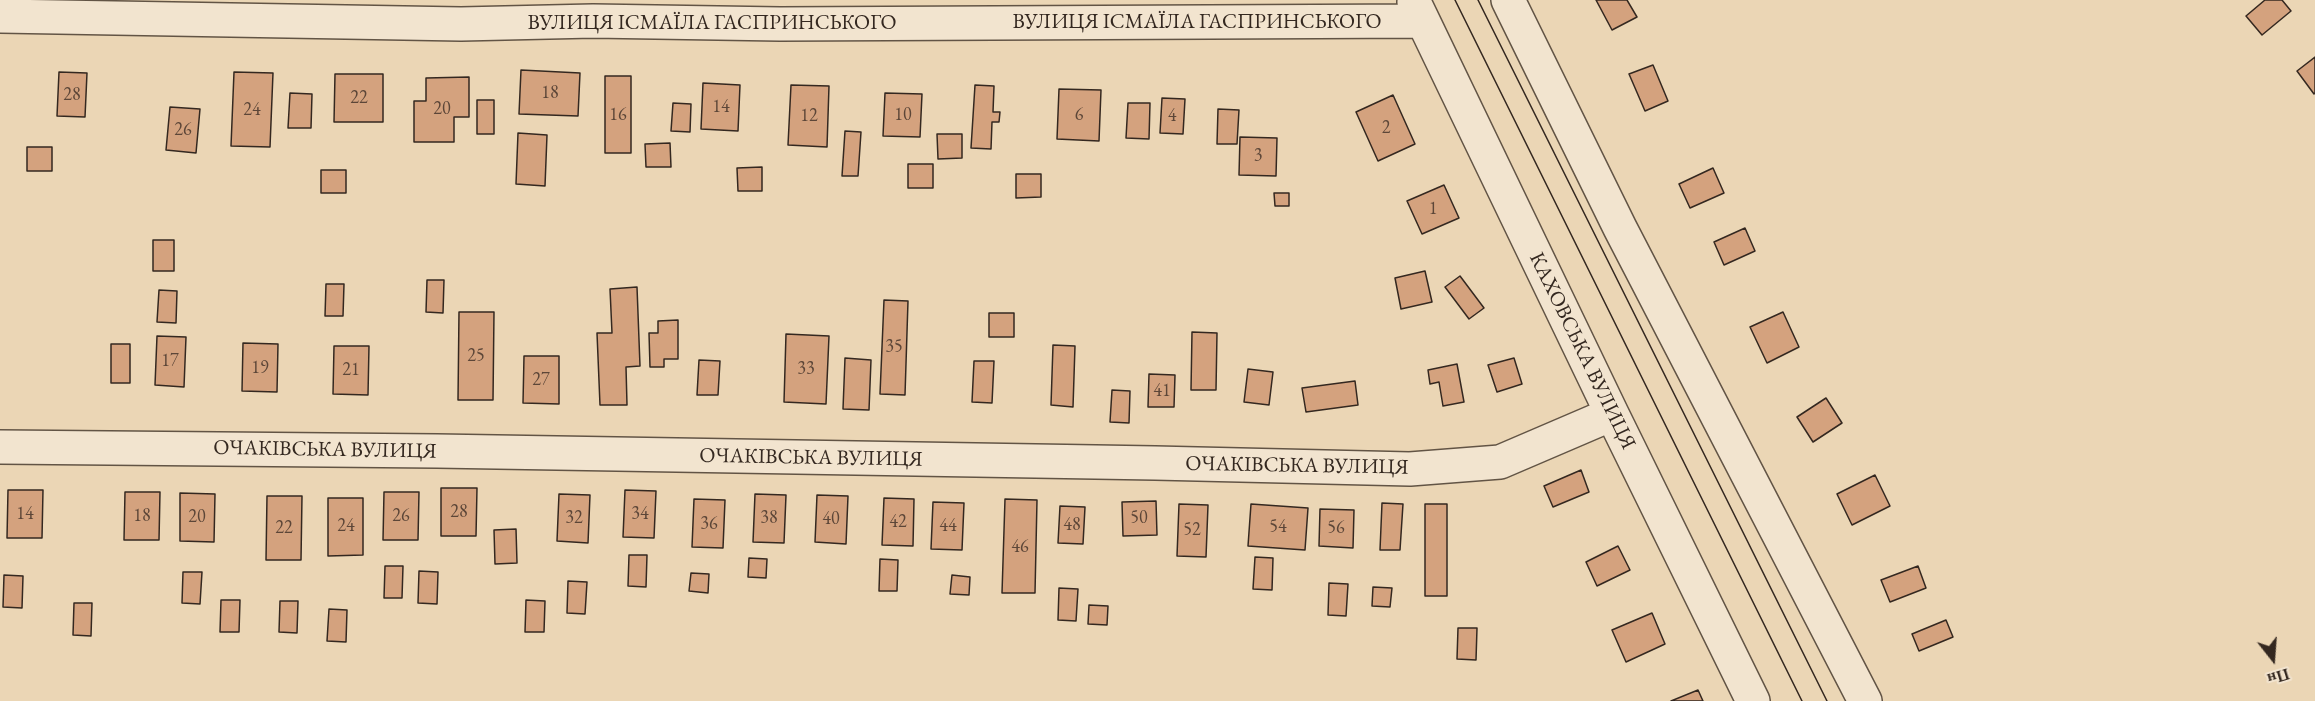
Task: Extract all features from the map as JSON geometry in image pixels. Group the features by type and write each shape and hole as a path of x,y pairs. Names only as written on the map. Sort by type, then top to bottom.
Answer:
{"street":[{"path":"1508,0 1620,228 1865,701"},
{"name":"ВУЛИЦЯ ІСМАЇЛА ГАСПРИНСЬКОГО","path":"0,16 460,24 592,21 804,24 1418,10"},
{"name":"КАХОВСЬКА ВУЛИЦЯ","path":"1418,10 1753,701"},
{"name":"ОЧАКІВСЬКА ВУЛИЦЯ","path":"0,447 437,451 1410,469 1500,462 1612,414"}],"building":[{"path":"1596,0 1627,0 1637,17 1612,30"},
{"path":"2265,0 2282,0 2291,11 2262,35 2246,16"},
{"path":"2315,57 2315,93 2314,94 2297,71"},
{"path":"1653,65 1668,101 1645,111 1629,74"},
{"path":"521,70 580,73 578,116 519,114"},
{"path":"59,72 87,73 85,117 57,116"},
{"path":"234,72 273,73 270,147 231,146"},
{"path":"335,74 383,74 383,122 334,122"},
{"path":"605,76 631,76 631,153 605,153"},
{"path":"469,77 469,117 454,117 454,142 414,142 414,101 426,101 426,78"},
{"path":"703,83 740,85 738,131 701,129"},
{"path":"791,85 829,86 827,147 788,145"},
{"path":"975,85 994,86 993,112 1000,112 999,122 992,122 991,149 971,148"},
{"path":"1059,89 1101,90 1099,141 1057,139"},
{"path":"290,93 312,94 311,128 288,128"},
{"path":"885,93 922,94 920,137 883,136"},
{"path":"1393,95 1415,144 1378,161 1356,112"},
{"path":"1162,98 1185,99 1183,134 1160,133"},
{"path":"477,100 494,100 494,134 477,134"},
{"path":"673,103 691,104 690,132 671,131"},
{"path":"1128,103 1150,103 1149,139 1126,138"},
{"path":"170,107 200,109 196,153 166,150"},
{"path":"1218,109 1239,110 1237,144 1217,144"},
{"path":"845,131 861,132 858,176 842,176"},
{"path":"518,133 547,135 545,186 516,184"},
{"path":"937,134 962,134 962,158 938,159"},
{"path":"1240,137 1277,138 1276,176 1239,175"},
{"path":"670,143 671,167 646,167 645,144"},
{"path":"27,147 52,147 52,171 27,171"},
{"path":"908,164 933,164 933,188 908,188"},
{"path":"762,167 762,191 738,191 737,168"},
{"path":"1713,168 1724,193 1690,208 1679,184"},
{"path":"321,170 346,170 346,193 321,193"},
{"path":"1016,174 1041,174 1041,197 1016,198"},
{"path":"1444,185 1459,218 1422,234 1407,201"},
{"path":"1274,193 1289,193 1289,206 1275,206"},
{"path":"1745,228 1755,251 1724,265 1714,242"},
{"path":"153,240 174,240 174,271 153,271"},
{"path":"1425,271 1432,302 1401,309 1395,278"},
{"path":"1460,276 1484,308 1469,319 1445,287"},
{"path":"427,280 444,280 443,313 426,312"},
{"path":"326,284 344,284 343,316 325,316"},
{"path":"637,287 640,366 626,367 627,405 600,405 597,333 612,333 610,289"},
{"path":"159,290 177,291 176,323 157,322"},
{"path":"884,300 908,301 905,395 880,394"},
{"path":"459,312 494,312 493,400 458,400"},
{"path":"1783,312 1799,347 1767,363 1750,327"},
{"path":"989,313 1014,313 1014,337 989,337"},
{"path":"678,320 678,359 664,359 664,367 650,367 649,333 658,333 658,321"},
{"path":"1192,332 1217,333 1216,390 1191,390"},
{"path":"786,334 829,336 826,404 784,402"},
{"path":"157,336 186,337 184,387 155,385"},
{"path":"243,343 278,344 277,392 242,391"},
{"path":"111,344 130,344 130,383 111,383"},
{"path":"1053,345 1075,346 1073,407 1051,405"},
{"path":"334,346 369,346 368,395 333,394"},
{"path":"524,356 559,356 559,404 523,403"},
{"path":"845,358 871,360 869,410 843,409"},
{"path":"1514,358 1522,384 1497,392 1488,365"},
{"path":"699,360 720,361 718,395 697,395"},
{"path":"974,361 994,361 992,403 972,402"},
{"path":"1457,364 1464,402 1443,406 1439,382 1430,384 1428,370"},
{"path":"1248,369 1273,372 1269,405 1244,402"},
{"path":"1149,374 1175,375 1174,407 1148,407"},
{"path":"1355,381 1358,405 1306,412 1302,388"},
{"path":"1112,390 1130,391 1129,423 1110,422"},
{"path":"1826,398 1842,423 1813,442 1797,417"},
{"path":"1581,470 1589,492 1553,507 1544,486"},
{"path":"1875,475 1890,506 1852,525 1837,494"},
{"path":"441,488 477,488 476,536 441,536"},
{"path":"8,490 43,490 42,538 7,538"},
{"path":"625,490 656,491 654,538 623,537"},
{"path":"125,492 160,492 159,540 124,540"},
{"path":"384,492 419,492 418,540 383,540"},
{"path":"180,493 215,494 214,542 180,541"},
{"path":"559,494 590,495 588,543 557,541"},
{"path":"755,494 786,495 784,543 753,542"},
{"path":"817,495 848,496 846,544 815,542"},
{"path":"267,496 302,496 301,560 266,560"},
{"path":"328,498 363,498 363,555 328,556"},
{"path":"884,498 914,499 913,546 882,545"},
{"path":"694,499 725,500 723,548 692,547"},
{"path":"1005,499 1037,500 1035,593 1002,593"},
{"path":"1156,501 1157,535 1123,536 1122,502"},
{"path":"933,502 964,503 962,550 931,549"},
{"path":"1382,503 1403,504 1400,550 1380,550"},
{"path":"1179,504 1208,505 1206,557 1177,556"},
{"path":"1251,504 1308,508 1305,550 1248,546"},
{"path":"1425,504 1447,504 1447,596 1425,596"},
{"path":"1060,506 1085,507 1083,544 1058,543"},
{"path":"1320,509 1354,510 1353,548 1319,546"},
{"path":"516,529 517,563 495,564 494,530"},
{"path":"1618,546 1630,570 1597,586 1586,562"},
{"path":"629,555 647,555 646,587 628,586"},
{"path":"1255,557 1273,558 1272,590 1253,589"},
{"path":"749,558 767,559 766,578 748,577"},
{"path":"880,559 898,560 897,591 879,591"},
{"path":"385,566 403,566 402,598 384,598"},
{"path":"1918,566 1926,588 1890,602 1881,580"},
{"path":"419,571 438,572 437,604 418,603"},
{"path":"183,572 202,572 200,604 182,603"},
{"path":"691,573 709,574 708,593 689,591"},
{"path":"4,575 23,576 22,608 3,607"},
{"path":"952,575 970,577 969,595 950,594"},
{"path":"568,581 587,582 585,614 567,613"},
{"path":"1329,583 1348,584 1346,616 1328,615"},
{"path":"1373,587 1392,588 1390,607 1372,606"},
{"path":"1059,588 1078,589 1076,621 1058,620"},
{"path":"221,600 240,600 239,632 220,632"},
{"path":"526,600 545,601 544,632 525,632"},
{"path":"280,601 298,601 297,633 279,632"},
{"path":"74,603 92,603 91,636 73,635"},
{"path":"1089,605 1108,606 1107,625 1088,624"},
{"path":"329,609 347,610 346,642 327,641"},
{"path":"1652,613 1665,644 1626,662 1612,630"},
{"path":"1946,620 1953,637 1919,651 1912,634"},
{"path":"1458,628 1477,628 1476,660 1457,659"},
{"path":"1698,690 1703,701 1671,701"}],"tram line":[{"path":"1455,0 1802,701"},
{"path":"1478,0 1827,701"}]}
